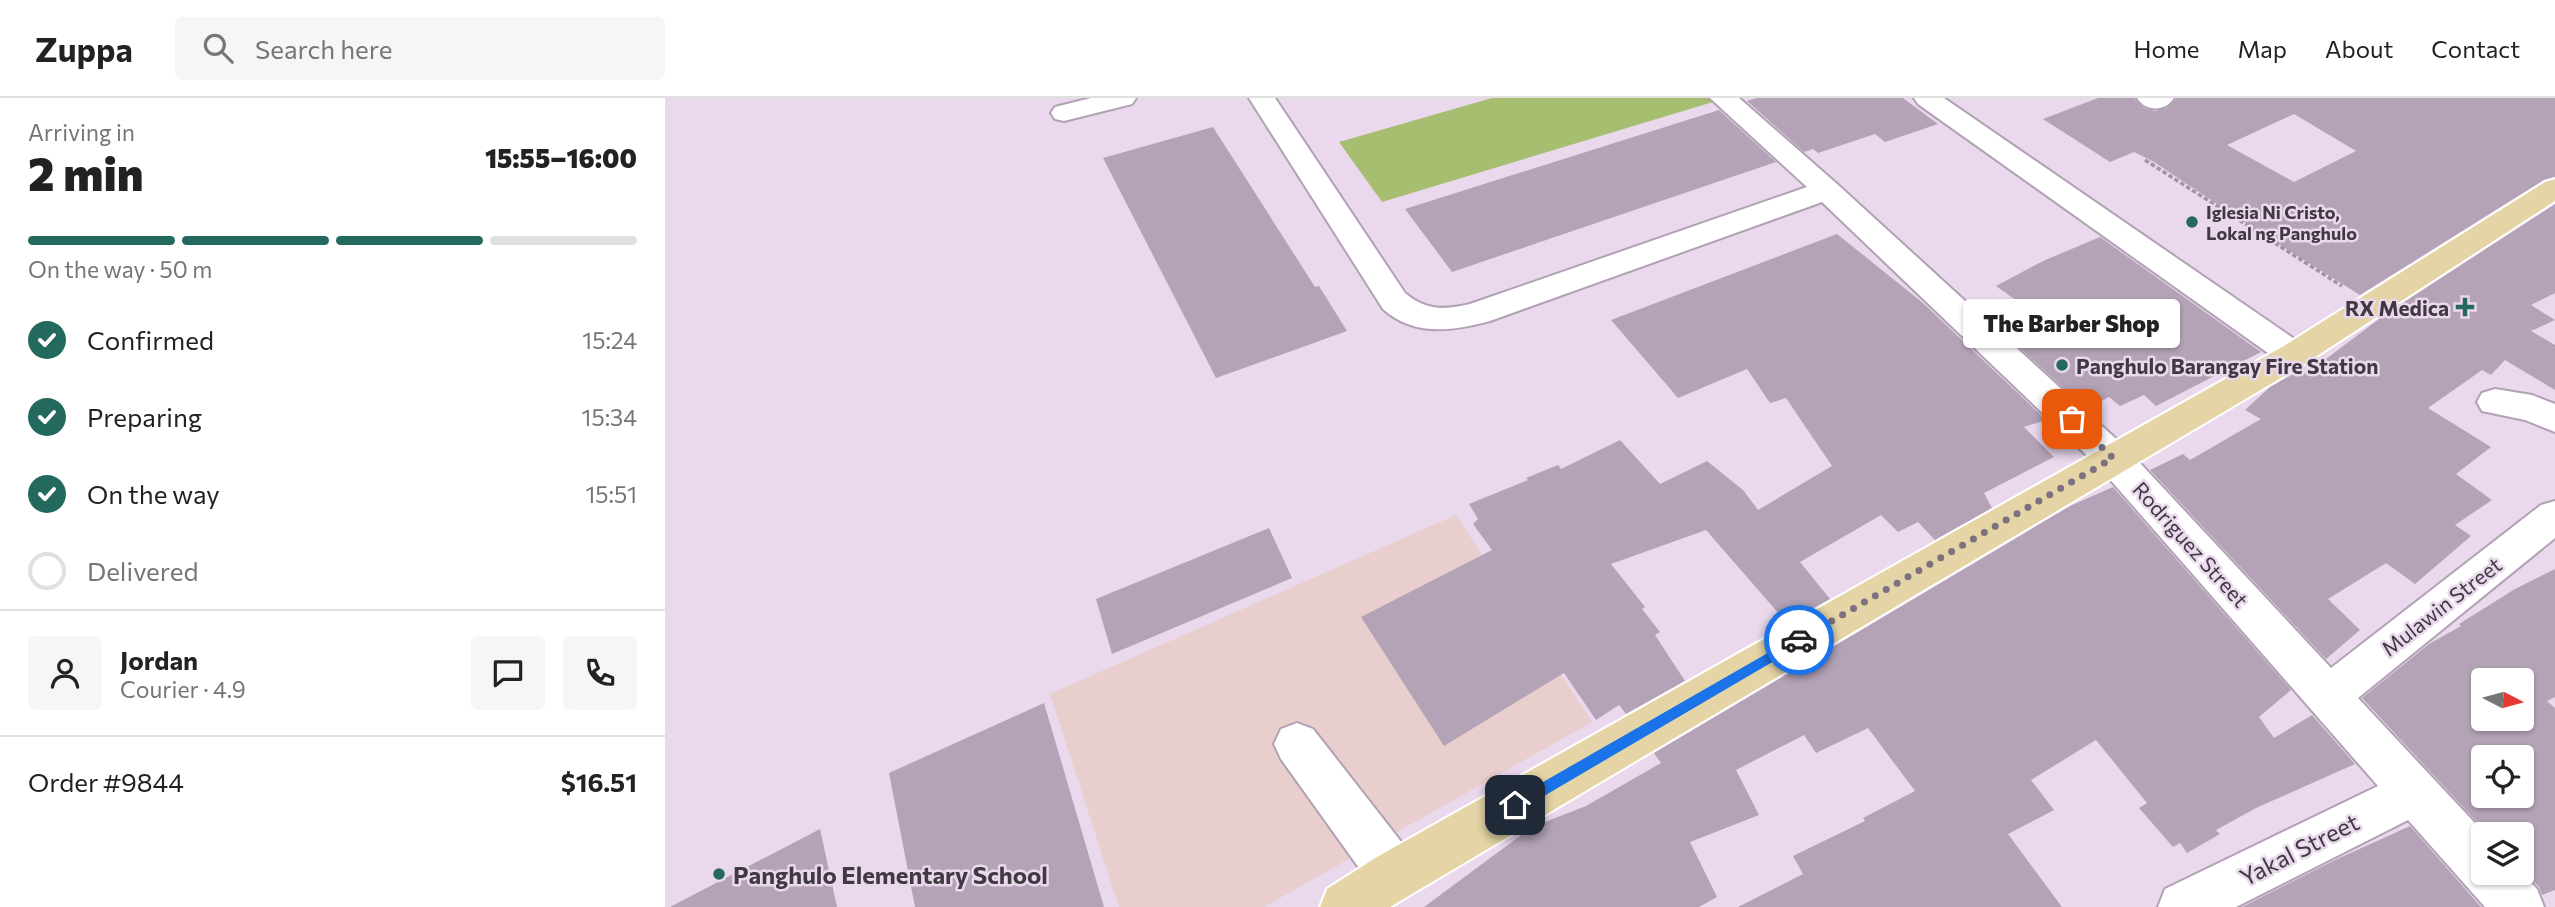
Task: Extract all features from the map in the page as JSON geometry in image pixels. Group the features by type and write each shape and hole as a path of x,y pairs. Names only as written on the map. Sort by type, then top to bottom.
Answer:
{"main road":[{"path":"1345,907 1395,875 2294,355 2555,188"}],"street":[{"path":"1064,113 1123,98"},
{"path":"1262,98 1394,301 1406,313 1426,319 1456,318 1478,313 1827,190"},
{"name":"Rodriguez Street","path":"1723,98 1827,190 2113,458 2471,855"},
{"path":"1927,98 2294,355"},
{"path":"2495,402 2532,408 2555,419"},
{"name":"Mulawin Street","path":"2328,696 2555,516"},
{"path":"1297,744 1395,875"},
{"name":"Yakal Street","path":"2183,907 2414,792"},
{"path":"2499,885 2519,907"}],"path":[{"path":"2145,160 2372,306"}],"shaded area":[{"path":"1456,515 1592,722 1264,907 1119,907 1050,694"}],"green space":[{"path":"1492,98 1708,98 1713,102 1382,202 1339,142"}],"building":[{"path":"1757,98 1903,98 1938,124 1885,142 1875,134 1818,153 1813,149 1804,152 1747,101"},
{"path":"2098,98 2134,98 2144,108 2155,111 2167,108 2177,98 2555,98 2555,177 2544,180 2360,295 2154,162 2134,152 2110,162 2043,119","holes":["2294,114 2356,151 2294,182 2227,145"]},
{"path":"1719,110 1776,162 1452,272 1405,209"},
{"path":"1213,127 1315,287 1319,286 1347,331 1216,378 1103,158"},
{"path":"2555,204 2555,293 2531,305 2555,320 2531,331 2555,345 2555,390 2505,360 2491,375 2482,370 2428,408 2491,447 2456,474 2492,500 2455,525 2471,536 2415,584 2386,563 2328,599 2360,630 2326,659 2150,470 2183,454 2190,460 2261,419 2245,410 2270,387 2300,370 2306,374 2387,313"},
{"path":"1837,234 1923,303 2046,420 2024,427 2054,457 1984,493 1992,508 1935,540 1918,522 1898,532 1881,515 1800,562 1830,599 1787,623 1706,530 1611,564 1645,607 1642,609 1660,632 1655,635 1685,681 1626,714 1619,705 1596,720 1564,673 1444,746 1361,617 1492,550 1473,524 1478,519 1469,504 1558,465 1561,469 1620,440 1660,484 1707,461 1743,490 1758,510 1832,466 1786,398 1770,403 1747,369 1678,398 1611,320"},
{"path":"2100,237 2261,352 2156,406 2144,395 2120,406 2109,397 2089,408 2084,407 1994,324 2027,308 1996,286 2043,261"},
{"path":"2113,487 2291,690 2259,717 2274,738 2312,715 2355,764 2256,808 2216,830 2220,834 2187,853 2180,843 2173,847 2139,808 2147,803 2096,740 2031,780 2054,810 2008,834 2062,907 1738,907 1803,874 1793,856 1865,821 1863,818 1915,791 1868,728 1816,753 1804,735 1736,770 1759,815 1690,842 1717,897 1699,907 1424,907 1532,827 1586,806 1661,763 1654,753 2070,506"},
{"path":"1269,528 1292,578 1112,654 1096,599"},
{"path":"2555,569 2555,697 2547,701 2555,708 2555,890 2542,895 2534,882 2534,822 2477,822 2362,698 2429,644 2461,626 2459,624 2515,589"},
{"path":"1044,703 1104,907 915,907 889,773"},
{"path":"2410,826 2481,907 2242,907 2333,861"},
{"path":"820,829 837,907 670,907"}],"way so far":[{"path":"1799,640 2113,458 2072,419"}],"place":[{"name":"Iglesia Ni Cristo, Lokal ng Panghulo","path":"2192,222"},
{"name":"RX Medica","path":"2465,307"},
{"name":"Panghulo Barangay Fire Station","path":"2062,365"},
{"name":"The Barber Shop","path":"2072,419"},
{"name":"Panghulo Elementary School","path":"719,874"}],"route":[{"path":"1515,805 1799,640"}]}
